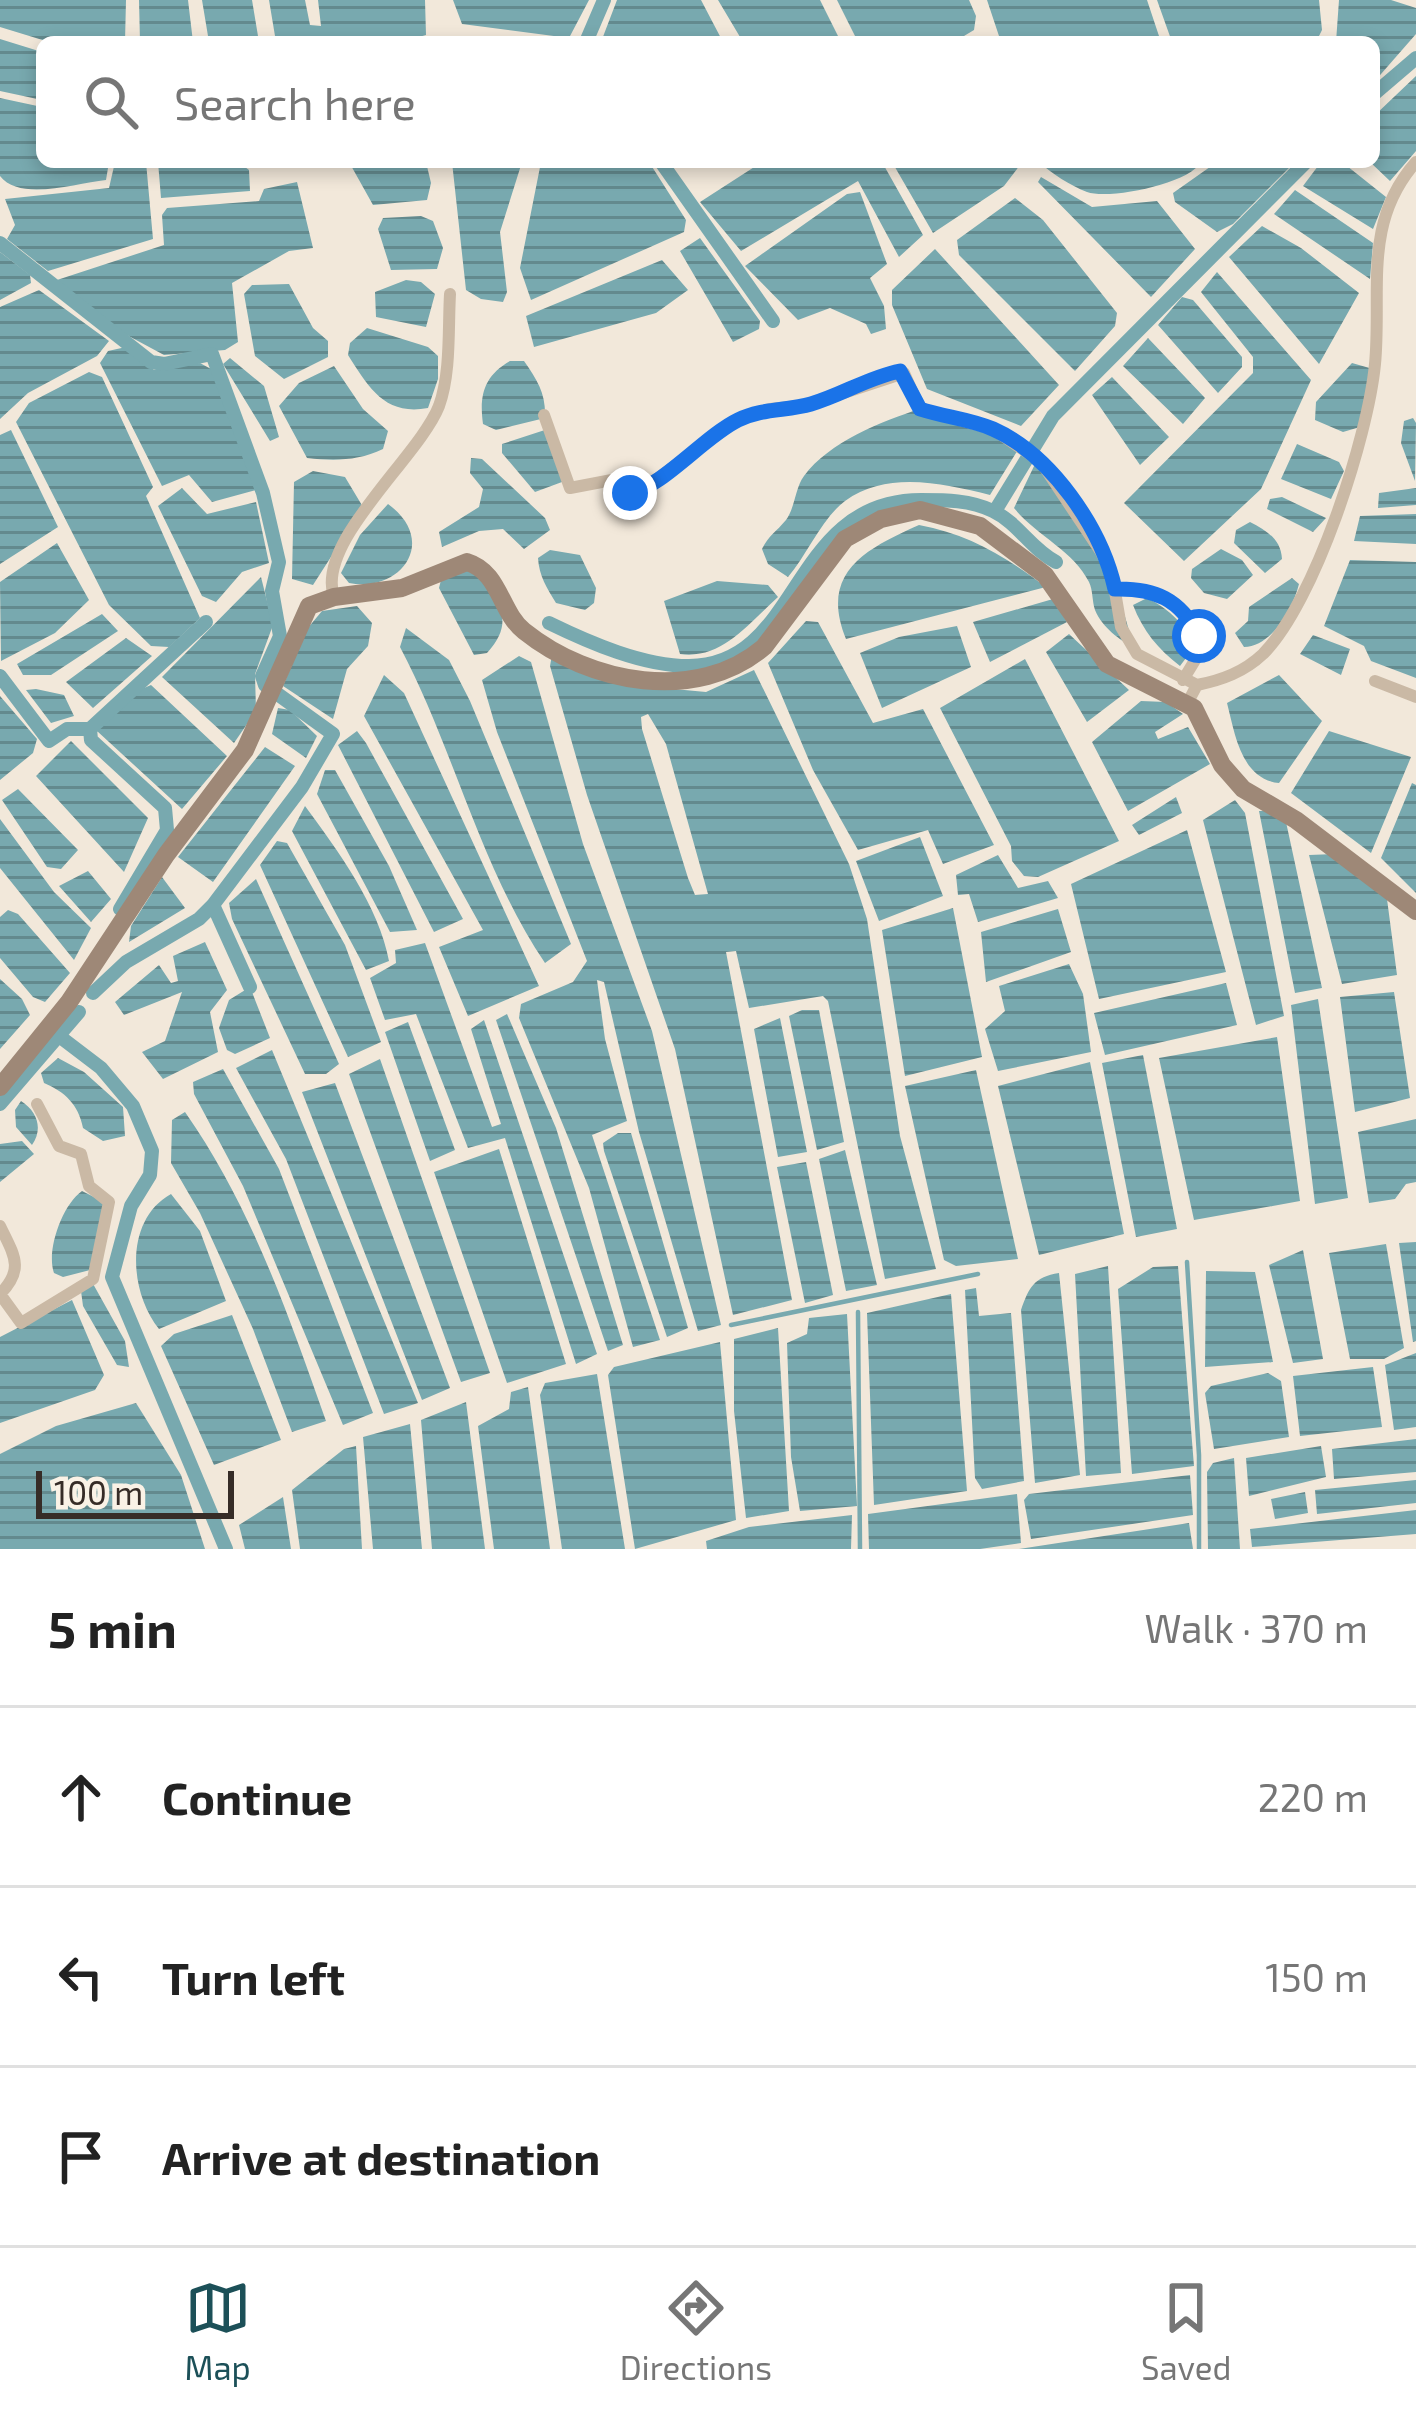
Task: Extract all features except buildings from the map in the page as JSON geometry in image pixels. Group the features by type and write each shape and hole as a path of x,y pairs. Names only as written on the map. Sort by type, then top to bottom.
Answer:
{"street":[{"path":"0,1087 69,1002 166,855 245,750 302,616 309,606 334,597 402,588 467,562 487,573 523,630 566,656 666,683 686,683 747,661 764,647 844,539 881,519 920,510 980,526 1045,575 1107,664 1193,694 1236,674 1272,644 1295,609 1325,539 1368,416 1376,359 1377,238 1397,188 1416,162"},
{"path":"334,597 332,571 350,536 438,407 450,294"},
{"path":"544,415 570,488 612,480 639,492 737,420 770,409 807,405 900,371 920,409 993,429 1041,462 1084,520 1115,589 1121,627 1137,654 1183,680 1222,765 1243,789 1296,820 1416,911"},
{"path":"1115,589 1164,595 1190,618 1200,652 1183,680"},
{"path":"1375,680 1416,697"},
{"path":"0,1226 18,1273 0,1294 21,1323 93,1279 109,1202 89,1186 81,1154 59,1146 37,1104"}],"water":[{"path":"0,0 126,0 125,36 36,38 0,27"},
{"path":"139,0 188,0 192,36 140,36"},
{"path":"202,0 252,0 258,36 208,36"},
{"path":"269,0 305,0 310,25 321,26 318,0 425,0 422,36 275,36"},
{"path":"453,0 589,0 570,36 462,24"},
{"path":"617,0 701,0 720,36 603,36"},
{"path":"718,0 820,0 838,36 739,36"},
{"path":"837,0 969,0 976,16 974,30 964,36 855,36"},
{"path":"987,0 1147,0 1159,36 999,36"},
{"path":"1157,0 1319,0 1319,36 1170,36"},
{"path":"1339,0 1391,0 1416,8 1416,34 1380,75 1380,36 1336,36"},
{"path":"0,39 36,50 36,99 0,91"},
{"path":"1416,76 1416,151 1390,181 1376,168 1380,168 1380,110"},
{"path":"0,98 36,106 36,168 108,168 106,180 65,187 21,188 0,176"},
{"path":"114,168 147,168 153,239 48,271 7,239 15,225 5,199 109,188"},
{"path":"158,168 249,170 250,191 161,198"},
{"path":"352,168 427,168 431,183 427,200 373,205"},
{"path":"453,168 520,168 500,232 507,292 503,302 481,299 466,290"},
{"path":"540,168 653,168 686,220 684,232 531,300 520,268"},
{"path":"753,168 885,168 923,235 899,257 858,181 741,251 700,202"},
{"path":"895,168 1018,168 1004,186 933,233"},
{"path":"1046,168 1196,168 1165,183 1098,194"},
{"path":"1208,168 1289,168 1233,224 1217,232 1175,202 1173,193"},
{"path":"1316,168 1350,168 1386,197 1373,229 1303,186"},
{"path":"1041,177 1092,207 1157,201 1195,249 1151,297 1038,182"},
{"path":"297,182 313,248 289,251 232,283 238,342 225,350 164,355 123,333 57,280 164,245 162,215 167,208 259,201 264,189"},
{"path":"1295,190 1373,243 1370,279 1274,214"},
{"path":"860,192 887,264 870,278 884,306 886,329 871,334 866,324 830,308 798,320 745,266 847,194"},
{"path":"1015,198 1043,220 1117,313 1115,326 1075,371 959,255 957,240"},
{"path":"421,216 433,221 443,248 437,269 391,270 378,229 383,218"},
{"path":"1262,226 1301,248 1359,293 1319,364 1229,257"},
{"path":"700,238 760,321 759,329 733,342 680,251"},
{"path":"935,249 1059,385 1021,426 927,389 892,305 892,290"},
{"path":"0,252 30,275 31,283 0,300"},
{"path":"662,260 688,290 656,313 534,347 526,316"},
{"path":"1217,272 1311,380 1261,489 1184,561 1124,503 1253,373 1253,357 1201,292"},
{"path":"406,280 421,282 435,294 426,327 376,317 375,292"},
{"path":"289,284 313,328 328,341 328,357 284,379 255,356 244,294 252,285"},
{"path":"39,290 109,341 97,356 28,393 0,419 0,307"},
{"path":"1182,297 1193,300 1242,357 1242,367 1218,393 1158,325"},
{"path":"367,328 428,347 438,356 438,379 428,408 389,403 363,378 348,355 350,343"},
{"path":"1148,338 1205,398 1183,424 1123,366"},
{"path":"126,347 154,370 200,363 211,369 256,490 212,502 189,475 162,486 100,363 108,351"},
{"path":"230,358 264,386 279,437 270,441 223,364"},
{"path":"510,361 524,361 533,375 545,418 496,430 483,424 483,395 494,373"},
{"path":"1352,363 1373,369 1360,427 1343,432 1315,420 1316,402"},
{"path":"334,366 363,409 388,431 383,449 346,459 307,458 279,406 299,383"},
{"path":"89,372 102,377 153,487 146,496 200,618 169,647 151,646 109,605 16,422 29,403"},
{"path":"1112,377 1169,437 1140,465 1092,395"},
{"path":"920,409 1021,445 990,495 916,482 879,485 837,508 788,577 768,564 762,549 786,520 801,481 815,464 857,434"},
{"path":"1413,418 1415,481 1401,443 1404,421"},
{"path":"551,428 567,471 562,482 535,492 502,453 502,444"},
{"path":"11,430 58,527 0,564 0,435"},
{"path":"1297,444 1339,462 1344,471 1331,499 1281,479"},
{"path":"471,458 482,459 545,518 550,530 524,549 503,529 479,531 442,547 439,532 479,507 483,489 470,473"},
{"path":"1036,462 1072,491 1087,516 1135,650 1102,623 1089,582 1074,561 1014,508"},
{"path":"313,471 345,477 363,507 313,585 292,579 294,482"},
{"path":"182,488 207,514 256,502 269,563 242,572 216,602 202,596 158,506"},
{"path":"1416,488 1416,505 1378,508 1379,493"},
{"path":"1282,497 1326,518 1313,532 1267,509 1270,499"},
{"path":"388,504 411,533 407,561 384,580 349,583 341,573 360,535"},
{"path":"1416,514 1416,544 1354,541 1360,516"},
{"path":"1250,522 1272,536 1281,552 1282,559 1265,573 1234,543 1236,530"},
{"path":"919,525 986,548 1046,587 846,639 838,597 843,580 865,554"},
{"path":"57,543 89,600 55,633 1,661 0,582"},
{"path":"1221,549 1242,560 1253,575 1227,599 1204,593 1191,578 1192,569"},
{"path":"550,550 580,555 596,588 594,603 585,610 556,603 538,558"},
{"path":"1350,560 1416,562 1416,678 1371,661 1364,646 1324,626"},
{"path":"466,569 483,575 502,615 500,633 487,653 474,655 439,588 441,580"},
{"path":"261,577 273,625 255,674 256,711 234,743 162,677"},
{"path":"1292,578 1299,584 1279,625 1263,641 1244,647 1235,633 1248,621 1249,607"},
{"path":"717,581 768,585 778,597 722,645 680,654 664,601"},
{"path":"1147,598 1170,613 1186,633 1192,650 1180,666 1152,639 1137,614 1133,605"},
{"path":"1053,599 1067,622 990,662 973,622"},
{"path":"357,606 372,623 368,646 347,669 333,719 283,686 307,629 322,611"},
{"path":"102,614 118,631 51,675 23,675 17,664"},
{"path":"806,621 818,622 873,723 923,709 994,845 943,864 928,830 858,850 813,770 768,663"},
{"path":"957,626 971,667 882,708 860,653 899,637"},
{"path":"406,628 449,660 571,944 545,963 485,848 400,647"},
{"path":"1069,634 1129,690 1087,722 1046,652"},
{"path":"1313,635 1350,649 1341,675 1300,654"},
{"path":"126,638 152,656 93,708 66,682"},
{"path":"552,655 663,688 706,692 754,670 849,864 867,919 900,1136 936,1269 885,1279 828,1001 823,996 749,1008 736,951 726,952 792,1300 733,1315 675,1049 587,795 550,666","holes":["648,714 666,744 708,894 695,895 688,878 641,717"]},
{"path":"519,656 531,662 583,844 652,1031 721,1325 698,1331 639,1132 604,982 597,980 605,1039 627,1121 592,1135 660,1340 633,1347 589,1188 519,1018 521,1004 573,982 587,961 497,732 482,680"},
{"path":"1025,659 1119,841 1038,877 1024,876 1012,861 1011,846 940,708"},
{"path":"384,675 404,693 539,986 468,1016 439,947 483,930 364,716"},
{"path":"1279,675 1322,721 1279,783 1266,780 1248,764 1227,703"},
{"path":"151,685 227,756 182,809 97,731 137,691"},
{"path":"26,690 64,695 74,716 51,723"},
{"path":"0,696 37,739 33,753 0,780"},
{"path":"1141,701 1166,702 1183,714 1155,732 1158,739 1188,727 1210,764 1128,811 1092,742"},
{"path":"278,708 290,710 317,736 306,758 272,734"},
{"path":"357,731 463,919 434,932 338,745"},
{"path":"1329,731 1411,757 1371,853 1291,793"},
{"path":"71,741 148,818 124,872 36,776"},
{"path":"265,747 295,766 213,882 178,857"},
{"path":"325,770 335,770 389,866 417,930 390,932 317,794"},
{"path":"1412,783 1416,785 1416,893 1381,858"},
{"path":"18,789 78,850 61,869 47,867 2,800"},
{"path":"1176,797 1182,813 1139,835 1132,825"},
{"path":"1235,800 1245,813 1284,1016 1256,1025 1203,820"},
{"path":"305,806 367,900 389,961 366,970 292,831"},
{"path":"1259,811 1272,811 1286,822 1322,988 1295,993"},
{"path":"0,819 54,892 91,928 74,960 0,868"},
{"path":"1187,830 1226,972 1099,999 1071,884"},
{"path":"920,837 943,896 879,921 856,861"},
{"path":"277,841 287,843 345,945 381,1042 348,1057 260,865"},
{"path":"1335,854 1387,899 1397,975 1342,984 1309,855"},
{"path":"998,855 1018,888 1048,881 1058,898 978,922 969,894 958,895 956,875"},
{"path":"88,871 111,899 91,922 59,886"},
{"path":"162,877 185,908 129,942 131,926"},
{"path":"256,879 339,1064 326,1074 305,1074 232,919 229,903"},
{"path":"953,908 982,1057 905,1076 882,930"},
{"path":"1058,909 1071,952 986,982 981,932"},
{"path":"8,910 18,914 70,973 45,1002 33,997 0,958 0,917"},
{"path":"205,942 227,990 210,1012 218,1052 163,1079 142,1052 165,1041 182,992 124,1015 115,1002 159,965 171,983 178,981 173,956"},
{"path":"425,943 492,1127 501,1124 471,1029 484,1020 597,1354 576,1364 505,1138 468,1148 416,1014 385,1020 370,978 396,963 395,950"},
{"path":"1069,964 1083,994 1091,1052 998,1071 985,1029 1005,1011 999,986"},
{"path":"0,979 22,999 30,1015 0,1049"},
{"path":"1226,983 1237,1025 1105,1055 1094,1013"},
{"path":"250,987 270,1038 235,1054 227,1050 219,1028 229,1000"},
{"path":"1394,992 1410,1098 1355,1112 1340,997"},
{"path":"1318,999 1348,1198 1315,1204 1291,1005"},
{"path":"819,1010 844,1142 817,1150 789,1016"},
{"path":"507,1014 556,1128 623,1345 608,1351 496,1020"},
{"path":"780,1018 807,1152 778,1157 754,1029"},
{"path":"408,1022 455,1150 430,1161 385,1032"},
{"path":"1277,1037 1300,1201 1194,1220 1159,1058"},
{"path":"272,1050 418,1403 384,1414 286,1159 236,1068"},
{"path":"1143,1055 1177,1229 1136,1237 1102,1063"},
{"path":"58,1058 84,1072 123,1107 125,1136 103,1141 83,1128 70,1100 44,1083 41,1073"},
{"path":"380,1059 490,1373 461,1382 349,1074"},
{"path":"1090,1062 1124,1234 1039,1255 998,1086"},
{"path":"223,1069 279,1169 373,1413 343,1425 243,1186 194,1094 193,1082"},
{"path":"976,1070 1018,1259 956,1266 944,1260 905,1086"},
{"path":"335,1083 450,1388 422,1400 302,1092"},
{"path":"21,1101 37,1121 32,1145 16,1127 15,1110"},
{"path":"185,1112 249,1223 326,1421 292,1432 253,1329 200,1213 171,1163 172,1120"},
{"path":"1416,1119 1416,1182 1406,1184 1395,1199 1369,1203 1358,1132"},
{"path":"618,1133 631,1133 688,1328 667,1337 604,1151 603,1143"},
{"path":"22,1141 34,1154 0,1182 0,1144"},
{"path":"499,1149 566,1364 507,1383 434,1172"},
{"path":"845,1150 877,1285 846,1291 819,1159"},
{"path":"806,1162 833,1295 805,1303 777,1167"},
{"path":"82,1191 104,1202 94,1269 63,1277 54,1273 54,1241 62,1217"},
{"path":"171,1194 200,1231 226,1301 159,1329 142,1296 136,1257 145,1221"},
{"path":"1416,1242 1416,1341 1413,1342 1399,1243"},
{"path":"1386,1244 1404,1348 1384,1359 1350,1359 1329,1253"},
{"path":"1303,1250 1323,1359 1293,1363 1269,1265"},
{"path":"1108,1266 1121,1473 1086,1476 1075,1274"},
{"path":"1178,1266 1194,1466 1132,1474 1118,1289 1153,1267"},
{"path":"1206,1271 1255,1272 1273,1362 1205,1367"},
{"path":"1059,1273 1080,1475 1035,1483 1021,1310 1034,1284"},
{"path":"92,1282 125,1341 129,1367 117,1365 83,1306 81,1291"},
{"path":"976,1288 979,1316 1011,1313 1024,1481 982,1489 975,1478 965,1290"},
{"path":"951,1294 967,1491 874,1505 867,1313"},
{"path":"72,1300 104,1375 95,1390 0,1423 0,1337"},
{"path":"847,1314 857,1506 800,1511 791,1457 787,1343 807,1334 809,1318"},
{"path":"232,1315 281,1440 214,1465 161,1346 174,1334"},
{"path":"778,1328 789,1511 746,1518 734,1411 734,1339"},
{"path":"720,1342 736,1520 635,1549 608,1375 614,1367"},
{"path":"1416,1353 1416,1427 1394,1430 1385,1365"},
{"path":"1373,1367 1382,1427 1300,1436 1293,1376"},
{"path":"1268,1373 1281,1381 1289,1437 1214,1449 1205,1393 1211,1386"},
{"path":"597,1374 625,1549 562,1549 540,1395 545,1383"},
{"path":"528,1387 550,1549 494,1549 478,1426 509,1409 511,1392"},
{"path":"466,1402 485,1549 432,1549 421,1420"},
{"path":"136,1403 181,1475 205,1549 0,1549 0,1454 56,1426"},
{"path":"410,1424 422,1549 373,1549 363,1437"},
{"path":"1416,1439 1416,1472 1334,1479 1332,1449"},
{"path":"356,1446 362,1549 300,1549 292,1490 344,1449"},
{"path":"1321,1446 1326,1477 1249,1496 1246,1458"},
{"path":"1234,1458 1240,1549 1208,1549 1207,1472 1213,1463"},
{"path":"1190,1475 1193,1515 1031,1539 1024,1500 1029,1494"},
{"path":"1416,1480 1416,1503 1317,1514 1315,1490"},
{"path":"1305,1492 1308,1513 1275,1519 1271,1499"},
{"path":"1017,1494 1021,1543 980,1549 869,1549 868,1514"},
{"path":"283,1497 291,1549 245,1549 239,1525"},
{"path":"1416,1510 1416,1534 1252,1547 1250,1529"},
{"path":"852,1515 851,1549 707,1549 706,1541 749,1527"},
{"path":"1189,1523 1193,1549 1019,1549"}],"waterway":[{"path":"589,36 604,0"},
{"path":"1380,89 1416,58"},
{"path":"665,168 773,321"},
{"path":"995,511 1053,416 1300,168"},
{"path":"0,243 151,362 164,364 212,354 263,493 279,562 272,591 280,636 262,676 265,685 333,734 302,787 213,905 199,919 126,962 93,993"},
{"path":"549,623 653,662 689,666 726,659 754,640 845,526 878,507 921,500 967,503 993,511 1056,562"},
{"path":"0,676 49,741 67,729 90,729 206,622"},
{"path":"90,729 91,740 165,808 167,830 120,909"},
{"path":"213,905 250,987"},
{"path":"0,1104 79,1012"},
{"path":"59,1036 101,1068 133,1106 152,1151 150,1175 131,1206 112,1277 226,1549"},
{"path":"1187,1262 1199,1455 1199,1549"},
{"path":"731,1325 978,1274"},
{"path":"858,1312 860,1549"}],"route":[{"path":"630,493 656,484 678,460 737,420 770,409 807,405 900,371 920,409 993,429 1041,462 1084,520 1115,589 1144,588 1164,595 1190,618 1199,636"}]}
